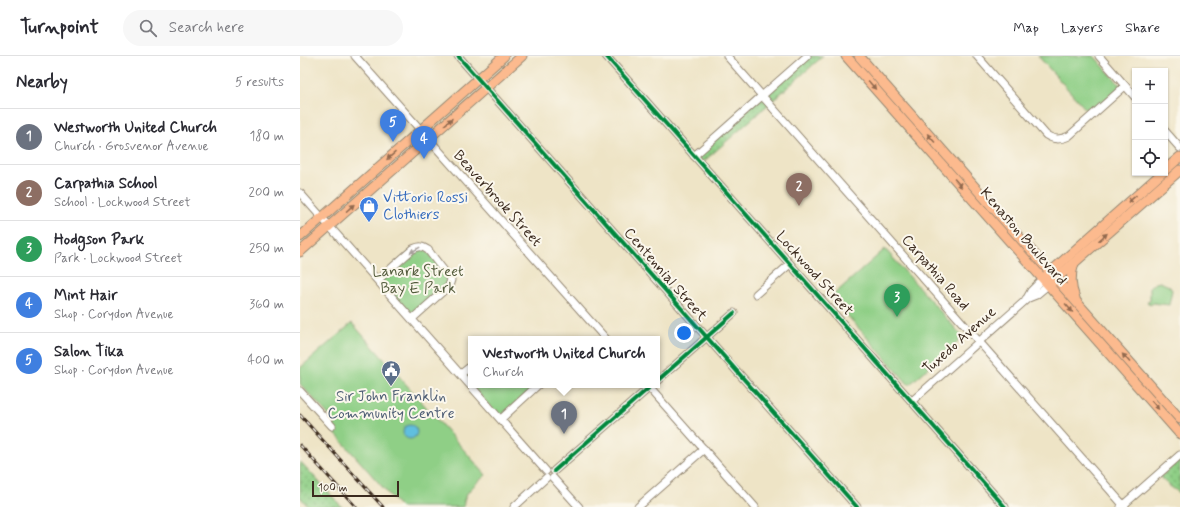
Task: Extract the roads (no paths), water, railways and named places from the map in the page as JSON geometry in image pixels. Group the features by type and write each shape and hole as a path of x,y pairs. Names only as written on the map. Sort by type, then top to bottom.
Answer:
{"main road":[{"path":"300,236 504,56"},
{"path":"300,252 522,56"},
{"name":"Kenaston Boulevard","path":"846,56 1049,279 1076,301 1180,419"},
{"name":"Kenaston Boulevard","path":"859,56 1180,434"},
{"path":"1168,167 1180,157"},
{"name":"Tuxedo Avenue","path":"1049,279 1074,263 1180,170"},
{"name":"Tuxedo Avenue","path":"1049,279 1159,176"},
{"path":"1074,263 1071,272 1071,280 1072,290 1076,301"}],"street":[{"name":"Beaverbrook Street","path":"355,56 603,336"},
{"name":"Centennial Street","path":"458,56 857,507"},
{"name":"Lockwood Street","path":"606,56 1005,507"},
{"name":"Carpathia Road","path":"727,56 1123,506"},
{"path":"694,156 807,56"},
{"path":"976,56 1046,135 1051,138 1062,139 1069,136 1125,86"},
{"path":"1099,56 1132,94"},
{"path":"1168,134 1180,148"},
{"path":"300,193 468,382"},
{"path":"378,280 413,249 423,246 428,250 451,280 449,286 412,319"},
{"path":"756,294 790,264"},
{"name":"Tuxedo Avenue","path":"912,401 1026,300 1031,290 1049,279"},
{"path":"660,378 734,313"},
{"path":"461,374 468,368"},
{"path":"473,388 579,507"},
{"path":"501,419 535,388"},
{"path":"514,507 647,388"},
{"path":"651,388 756,507"},
{"path":"300,391 332,426"},
{"path":"638,507 704,449"},
{"path":"1123,506 1180,455"}],"water":[{"path":"407,425 413,425 417,429 417,435 413,439 407,439 403,435 403,429"}],"railway":[{"path":"300,415 383,507"},
{"path":"300,445 356,507"}],"place":[{"name":"Salon Tika","path":"393,142"},
{"name":"Mint Hair","path":"424,159"},
{"name":"Carpathia School","path":"799,206"},
{"name":"Vittorio Rossi Clothiers","path":"369,223"},
{"name":"Hodgson Park","path":"897,317"},
{"name":"Sir John Franklin Community Centre","path":"391,387"},
{"name":"Westworth United Church","path":"564,434"}],"park label":[{"name":"Lanark Street Bay E Park","path":"418,280"}]}
